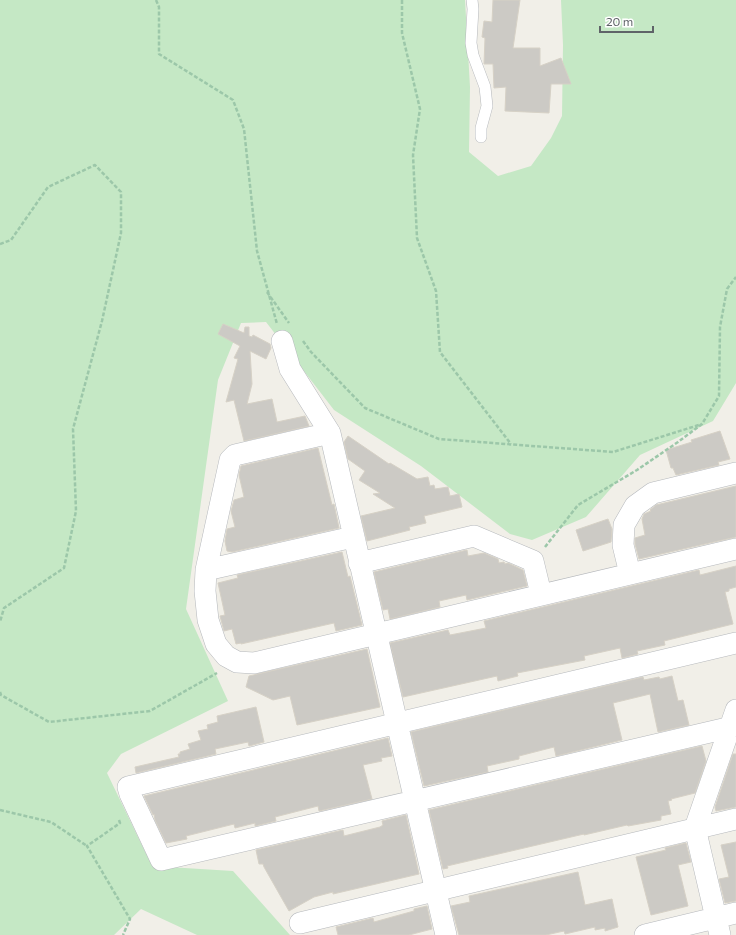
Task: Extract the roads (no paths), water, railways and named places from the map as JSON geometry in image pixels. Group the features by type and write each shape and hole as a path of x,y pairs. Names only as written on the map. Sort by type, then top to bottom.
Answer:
{"street":[{"path":"292,336 290,369 330,433 446,935"},
{"path":"330,433 235,455 230,460 206,570 205,591 208,620 216,644 226,656 237,662 254,663 736,549"},
{"path":"630,574 622,545 624,525 635,506 653,493 736,473"},
{"path":"360,563 474,536 533,561 541,594"},
{"path":"206,570 353,537"},
{"path":"734,721 414,800 161,860 128,787 736,643"},
{"path":"718,927 695,828 734,721"},
{"path":"300,923 736,819"},
{"path":"645,935 718,927 736,913"}],"lane":[{"path":"472,0 473,9 471,43 473,55 485,87 487,106 481,128 481,137"}]}
